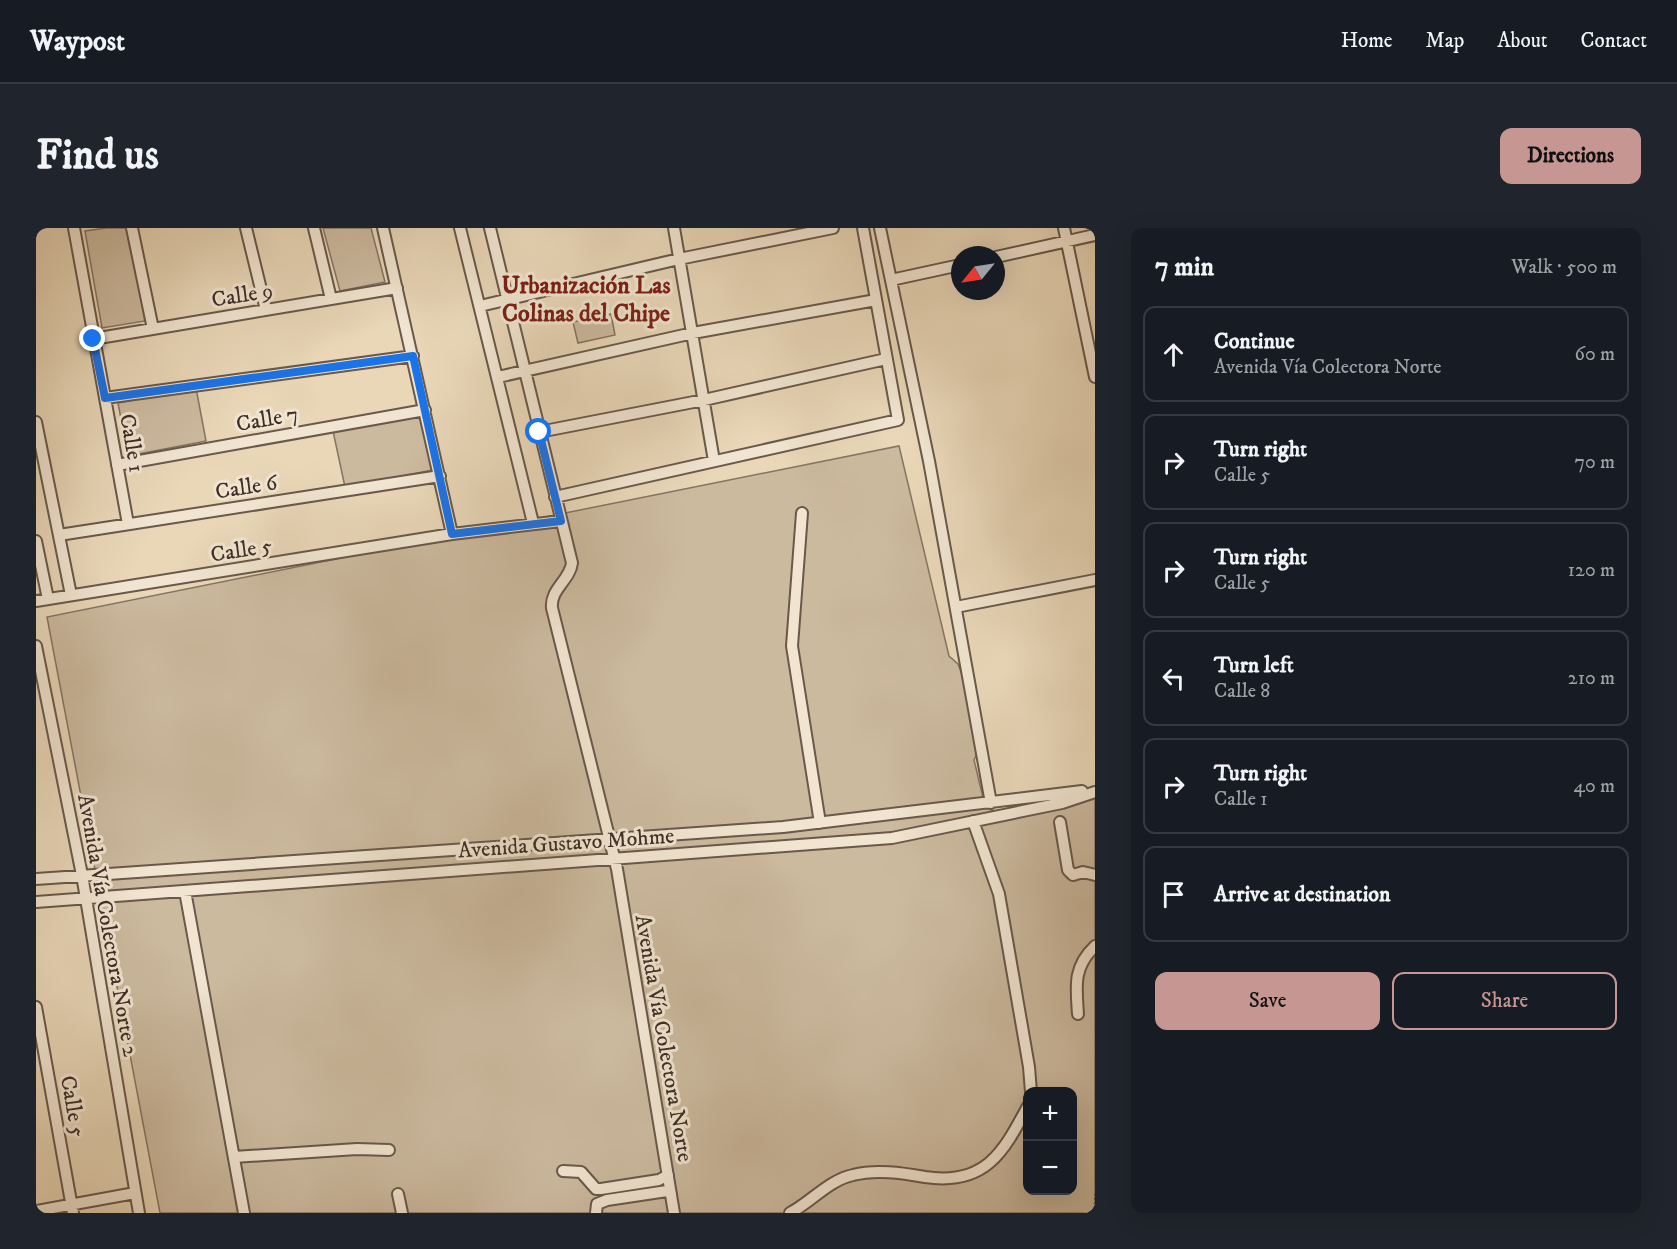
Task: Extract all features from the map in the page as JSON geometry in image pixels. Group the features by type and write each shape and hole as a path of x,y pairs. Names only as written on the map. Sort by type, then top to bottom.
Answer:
{"street":[{"name":"Calle 1","path":"74,228 128,524"},
{"path":"132,228 153,329"},
{"path":"246,228 266,310"},
{"path":"314,228 332,299"},
{"path":"383,228 452,534"},
{"path":"460,228 533,523"},
{"path":"490,228 572,563 572,569 554,592 551,603 610,839"},
{"path":"674,228 714,461"},
{"path":"480,306 679,259 833,228"},
{"path":"555,497 898,420 863,228"},
{"path":"880,228 929,461 991,803"},
{"path":"1064,228 1095,377"},
{"path":"1005,255 1095,235"},
{"path":"891,280 951,267"},
{"name":"Calle 9","path":"93,339 397,288"},
{"path":"498,377 693,333 876,300"},
{"path":"105,398 413,356"},
{"path":"539,432 704,400 886,359"},
{"name":"Calle 7","path":"117,465 425,410"},
{"path":"36,422 71,595"},
{"name":"Calle 6","path":"59,535 440,476"},
{"path":"802,513 792,646 820,823"},
{"name":"Calle 5","path":"36,601 452,534 561,521"},
{"path":"36,541 48,599"},
{"path":"956,607 1095,580"},
{"name":"Avenida Vía Colectora Norte 2","path":"36,646 82,875 139,1213"},
{"name":"Avenida Gustavo Mohme","path":"36,879 820,823 1095,791"},
{"name":"Avenida Gustavo Mohme","path":"36,902 892,838 1062,803 1095,791"},
{"path":"973,821 999,894 1029,1067 1030,1087"},
{"path":"1060,822 1068,870 1073,874 1083,872 1095,875"},
{"name":"Avenida Vía Colectora Norte","path":"610,839 617,869 674,1213"},
{"path":"185,891 244,1213"},
{"path":"1078,1014 1076,979 1080,964 1095,946"},
{"name":"Calle 5","path":"36,1007 72,1209"},
{"path":"790,1213 842,1178 853,1175 874,1172 908,1173 949,1179 970,1176 987,1167 1012,1136 1023,1115"},
{"path":"234,1157 337,1150 389,1150"},
{"path":"563,1171 581,1172 596,1189 659,1180 668,1175"},
{"path":"596,1213 597,1204 607,1200 667,1191 671,1194"},
{"path":"36,1211 72,1209 135,1193"},
{"path":"398,1194 402,1213"}],"path":[{"path":"1094,1213 1095,1194"}],"shaded area":[{"path":"129,228 145,321 102,328 85,231"},
{"path":"323,228 371,228 385,282 340,291"},
{"path":"611,314 615,335 578,343 573,322"},
{"path":"196,388 206,441 128,456 118,403"},
{"path":"422,413 433,470 345,487 333,431"},
{"path":"899,446 949,656 958,664 969,693 979,749 974,760 985,806 999,815 1095,798 1095,1213 160,1213 47,617"}],"district":[{"name":"Urbanización Las Colinas del Chipe","path":"586,299"}],"route":[{"path":"93,339 105,398 413,356 452,534 561,521 539,432"}]}
